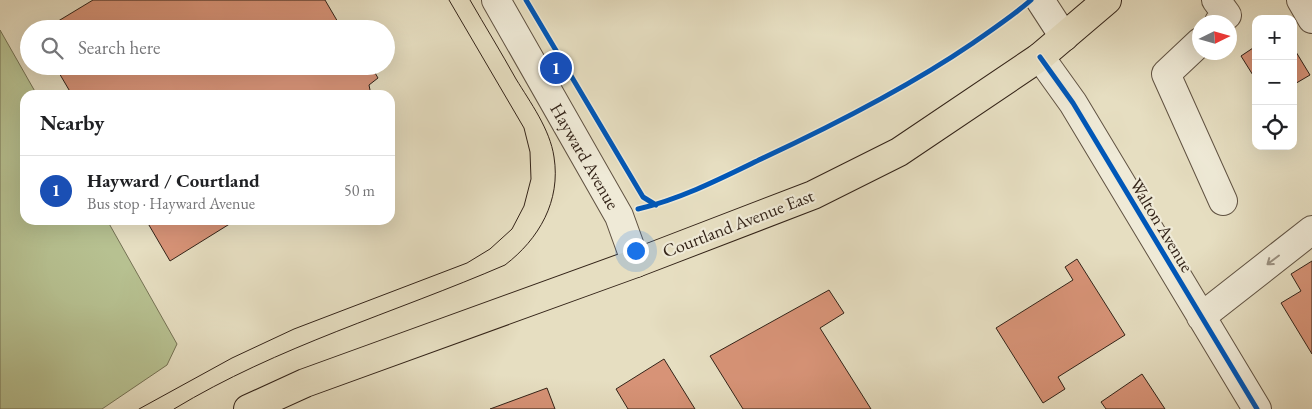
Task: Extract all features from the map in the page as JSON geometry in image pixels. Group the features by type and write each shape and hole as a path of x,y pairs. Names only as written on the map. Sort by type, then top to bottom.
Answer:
{"main road":[{"name":"Courtland Avenue East","path":"248,409 305,383 636,263 813,195 899,152 1040,57 1107,0"}],"street":[{"name":"Hayward Avenue","path":"496,0 619,216 636,263"},
{"path":"1040,0 1064,37"},
{"path":"1216,0 1227,15"},
{"path":"1301,0 1312,19"},
{"path":"1192,50 1166,74 1223,201"},
{"name":"Walton Avenue","path":"1040,57 1073,103 1257,409"},
{"path":"1201,317 1312,230"}],"green space":[{"path":"0,30 20,65 20,75 26,75 34,90 20,90 20,225 110,225 177,344 167,365 102,409 0,409"}],"building":[{"path":"93,0 325,0 337,20 60,20"},
{"path":"1252,49 1252,74 1241,56"},
{"path":"1297,54 1310,75 1297,83"},
{"path":"60,75 376,75 378,78 369,85 370,90 69,90"},
{"path":"149,225 228,225 170,261"},
{"path":"1077,259 1125,335 1058,377 1065,389 1043,403 996,328 1073,280 1065,267"},
{"path":"1312,261 1312,354 1281,303 1301,291 1291,274"},
{"path":"829,290 844,313 820,328 871,409 743,409 710,356"},
{"path":"664,359 695,409 628,409 616,389"},
{"path":"1142,374 1165,409 1106,409 1101,402"},
{"path":"547,388 555,409 490,409"}],"tram line":[{"path":"139,409 232,358 294,329 467,263 490,249 512,229 524,206 531,179 530,152 524,128 449,0"},
{"path":"174,409 214,387 295,348 505,265 517,255 537,231 551,204 554,189 555,173 552,147 539,116 470,0"}],"cycle path":[{"path":"526,0 643,197 656,205"},
{"path":"638,209 670,200 716,181 870,105 948,60 1017,12 1031,0"},
{"path":"1040,57 1073,103 1257,409"}],"place":[{"name":"Hayward / Courtland","path":"556,68"}]}
